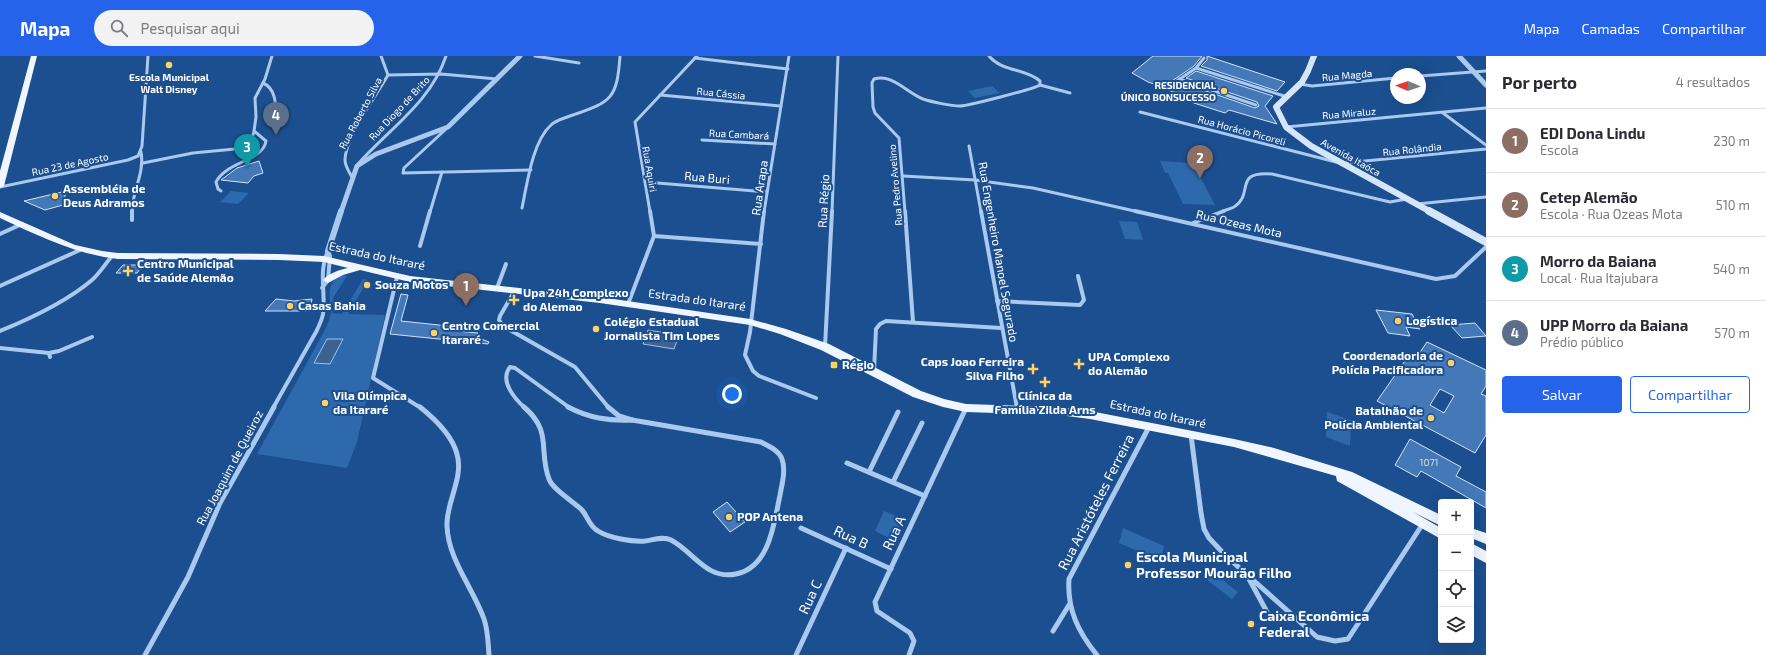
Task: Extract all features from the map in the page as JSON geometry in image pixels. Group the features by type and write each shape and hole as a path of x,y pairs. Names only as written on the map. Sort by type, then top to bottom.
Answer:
{"main road":[{"path":"0,186 34,56"},
{"path":"1284,96 1300,84 1310,68 1314,56"},
{"name":"Avenida Itaóca","path":"1284,96 1276,107 1286,126 1302,140 1340,163 1486,242"},
{"name":"Estrada do Itararé","path":"0,213 60,243 80,250 112,256 328,257 397,277 628,304 750,322 783,331 825,347 924,397 952,406 1090,414 1274,453 1361,481 1438,520"},
{"path":"328,280 340,272 360,267"},
{"name":"Estrada do Itararé","path":"1328,470 1422,525 1438,533"},
{"path":"1474,534 1486,539"},
{"path":"1474,551 1486,557"}],"street":[{"path":"132,220 132,206 143,163 141,152 148,56"},
{"path":"143,163 193,153 235,149 247,144 251,140 254,132 255,98 263,83 272,56"},
{"name":"Rua Roberto Silva","path":"352,177 347,170 345,157 359,127 388,76 381,56"},
{"name":"Rua Diogo de Brito","path":"356,166 426,94 441,74 446,56"},
{"path":"520,56 404,168 403,171 404,174 531,170"},
{"path":"535,56 579,63"},
{"path":"522,208 531,170 540,144 550,126 559,120 604,103 613,96 620,70 620,56"},
{"name":"Rua Arapa","path":"789,56 767,192 750,322 750,332 745,355 753,371 764,379 816,398"},
{"name":"Rua Régio","path":"825,347 835,156 838,56"},
{"path":"989,56 1002,66 1035,76 1040,81 1040,85 1070,92"},
{"path":"1459,56 1486,85"},
{"path":"696,57 788,69"},
{"name":"Rua Aquiri","path":"654,236 634,126 637,119 696,57"},
{"path":"1168,87 1196,68 1204,58"},
{"path":"1196,68 1284,96"},
{"path":"1426,76 1486,71"},
{"path":"388,76 441,74 497,78"},
{"name":"Rua Pedro Avelino","path":"913,322 899,138 879,119 873,107 872,83 874,79 890,79 924,100 960,106 1040,85"},
{"path":"1179,79 1256,105"},
{"name":"Rua Magda","path":"1300,84 1312,86 1390,79"},
{"path":"263,83 268,85 272,91 276,115"},
{"name":"Rua Cássia","path":"660,95 780,106"},
{"name":"Rua Miraluz","path":"1286,126 1444,113 1486,108"},
{"name":"Rua Horácio Picoreli","path":"1140,112 1340,163"},
{"path":"1444,113 1486,145"},
{"path":"322,288 328,280 328,257 356,166 383,150 448,127"},
{"path":"221,191 216,186 216,182 222,173 231,165 260,153 266,146 266,140 254,132"},
{"name":"Rua Cambará","path":"702,140 775,144"},
{"name":"Rua Engenheiro Manoel Segurado","path":"969,146 1017,409"},
{"name":"Rua Rolândia","path":"1340,163 1355,163 1486,150"},
{"name":"Rua 23 de Agosto","path":"0,186 128,160 138,156 141,152"},
{"path":"420,246 442,172"},
{"path":"1193,223 1234,207 1242,198 1247,178 1252,174 1259,173 1272,174 1390,202 1408,199"},
{"name":"Rua Ozeas Mota","path":"903,176 975,180 1033,188 1436,279 1455,276 1486,247"},
{"name":"Rua Buri","path":"645,182 767,192"},
{"path":"136,186 141,186"},
{"path":"1417,204 1486,197"},
{"path":"132,206 141,204"},
{"path":"0,234 22,224"},
{"path":"628,304 654,236 761,244"},
{"path":"0,286 80,250"},
{"path":"0,331 36,314 80,288 98,274 112,256"},
{"name":"Rua Joaquim de Queiroz","path":"145,655 188,577 220,503 316,332 323,312 322,288 328,257"},
{"path":"497,288 506,264"},
{"path":"997,301 1080,305 1084,300 1078,276"},
{"path":"397,277 373,378 425,410 441,426 454,446 459,462 448,516 448,530 456,558 484,619 488,655"},
{"path":"515,290 500,316 499,320 503,326 575,367 583,374 614,413 622,418 761,442 778,453 783,467 774,526 765,551 755,564 743,572 720,574 700,566 667,538 629,541 608,536 594,529 582,512 550,482 539,424 534,416 516,399 506,377 506,370 510,367 515,368 556,399 580,414 592,419 616,422 632,420"},
{"path":"874,372 876,329 878,324 888,320 1001,328"},
{"path":"0,348 49,355 92,337"},
{"name":"Rua A","path":"909,655 914,641 910,633 877,611 877,596 966,408"},
{"path":"869,472 898,412"},
{"path":"893,482 922,423"},
{"name":"Rua Aristóteles Ferreira","path":"1097,655 1080,633 1069,606 1067,592 1072,571 1149,426"},
{"path":"1191,435 1204,528 1213,543 1317,637 1335,641 1348,639 1422,525"},
{"path":"846,463 925,496"},
{"name":"Rua B","path":"801,528 891,569"},
{"name":"Rua C","path":"796,655 846,548"},
{"path":"1245,573 1267,612"},
{"path":"1052,631 1069,606"}],"shaded area":[{"path":"992,86 1000,93 975,98 968,91"},
{"path":"1160,161 1193,163 1215,205 1183,204 1168,173 1165,173"},
{"path":"231,191 249,193 238,204 220,202"},
{"path":"1119,221 1137,222 1143,240 1125,239"},
{"name":"Vila Olímpica da Itararé","path":"342,275 347,276 333,298 332,313 342,314 363,279 368,280 348,314 385,315 357,442 347,468 257,454 327,326 331,313 331,286 337,278"},
{"path":"648,330 679,335 674,349 643,344"},
{"path":"327,339 343,339 330,364 314,363"},
{"path":"1327,412 1351,420 1350,446 1326,437"},
{"path":"884,511 903,519 893,540 875,531"},
{"path":"1123,528 1164,546 1161,561 1119,543"},
{"path":"1210,570 1238,592 1232,599 1203,577"}],"building":[{"path":"1153,56 1202,56 1194,66 1166,85 1165,88 1148,82 1132,73"},
{"path":"1207,56 1285,82 1277,91 1201,66 1207,60"},
{"path":"1196,71 1273,96 1265,106 1277,124 1229,110 1225,113 1194,103 1169,90 1180,82 1255,108 1259,106 1257,102 1186,78"},
{"path":"259,161 263,173 254,176 248,183 221,180 237,168"},
{"name":"Assembléia de Deus Adramos","path":"66,191 63,205 45,210 24,201"},
{"name":"Centro Municipal de Saúde Alemão","path":"123,265 143,265 137,273 116,273"},
{"name":"Centro Comercial Itararé","path":"401,294 408,295 401,321 458,327 457,331 478,333 476,337 489,342 488,344 390,334"},
{"name":"Casas Bahia","path":"276,299 294,301 312,299 310,311 265,311"},
{"name":"Logística","path":"1376,310 1412,314 1420,329 1406,327 1410,336 1388,333"},
{"path":"1475,323 1486,336 1462,338 1450,325"},
{"path":"1427,342 1486,370 1486,386 1481,394 1486,396 1486,435 1475,453 1377,401 1407,358 1414,361","holes":["1440,389 1454,396 1444,413 1430,405"]},
{"path":"1410,439 1461,467 1456,476 1486,492 1486,508 1474,501 1474,499 1470,499 1421,471 1417,477 1395,465"},
{"name":"POP Antena","path":"727,502 745,522 730,532 713,512"}],"place":[{"name":"Escola Municipal Walt Disney","path":"169,65"},
{"name":"RESIDENCIAL ÚNICO BONSUCESSO","path":"1224,91"},
{"name":"UPP Morro da Baiana","path":"276,135"},
{"name":"Morro da Baiana","path":"247,167"},
{"name":"Cetep Alemão","path":"1200,178"},
{"name":"Assembléia de Deus Adramos","path":"55,196"},
{"name":"Centro Municipal de Saúde Alemão","path":"128,271"},
{"name":"Souza Motos","path":"367,285"},
{"name":"Upa 24h Complexo do Alemao","path":"514,300"},
{"name":"Casas Bahia","path":"290,306"},
{"name":"EDI Dona Lindu","path":"466,306"},
{"name":"Logística","path":"1398,321"},
{"name":"Colégio Estadual Jornalista Tim Lopes","path":"596,329"},
{"name":"Centro Comercial Itararé","path":"434,333"},
{"name":"Coordenadoria de Polícia Pacificadora","path":"1451,363"},
{"name":"UPA Complexo do Alemão","path":"1079,364"},
{"name":"Régio","path":"834,365"},
{"name":"Caps Joao Ferreira Silva Filho","path":"1033,369"},
{"name":"Clínica da Família Zilda Arns","path":"1045,382"},
{"name":"Vila Olímpica da Itararé","path":"325,403"},
{"name":"Batalhão de Polícia Ambiental","path":"1431,418"},
{"name":"POP Antena","path":"729,517"},
{"name":"Escola Municipal Professor Mourão Filho","path":"1128,565"},
{"name":"Caixa Econômica Federal","path":"1251,624"}]}
